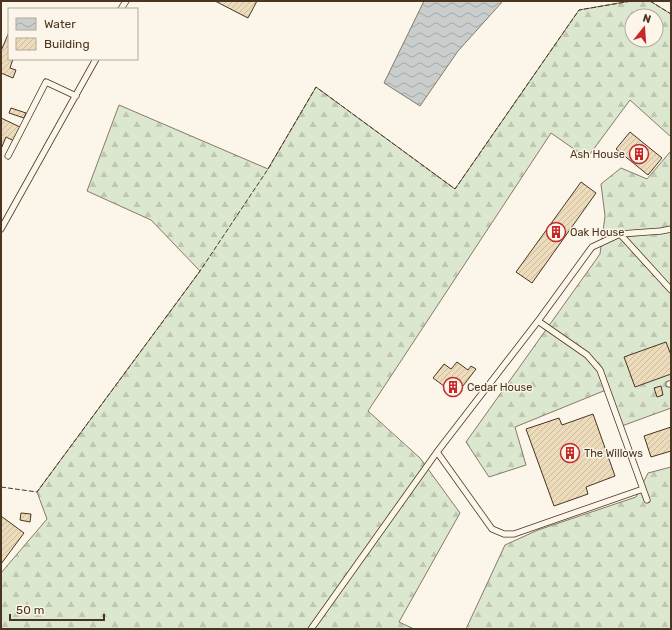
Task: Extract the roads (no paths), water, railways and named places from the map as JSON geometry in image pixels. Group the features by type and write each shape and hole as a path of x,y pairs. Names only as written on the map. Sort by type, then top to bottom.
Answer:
{"lane":[{"path":"1,229 95,60"},
{"path":"8,156 46,82 76,96"},
{"path":"311,629 438,452 592,247 620,234 671,229"},
{"path":"620,234 671,290"},
{"path":"538,320 587,356 600,370 647,500"},
{"path":"438,452 492,529 504,534 514,534 643,489"}],"water":[{"path":"424,1 503,1 458,51 420,106 384,83"}],"place":[{"name":"Ash House","path":"639,154"},
{"name":"Oak House","path":"556,232"},
{"name":"Cedar House","path":"453,387"},
{"name":"The Willows","path":"570,453"}]}
